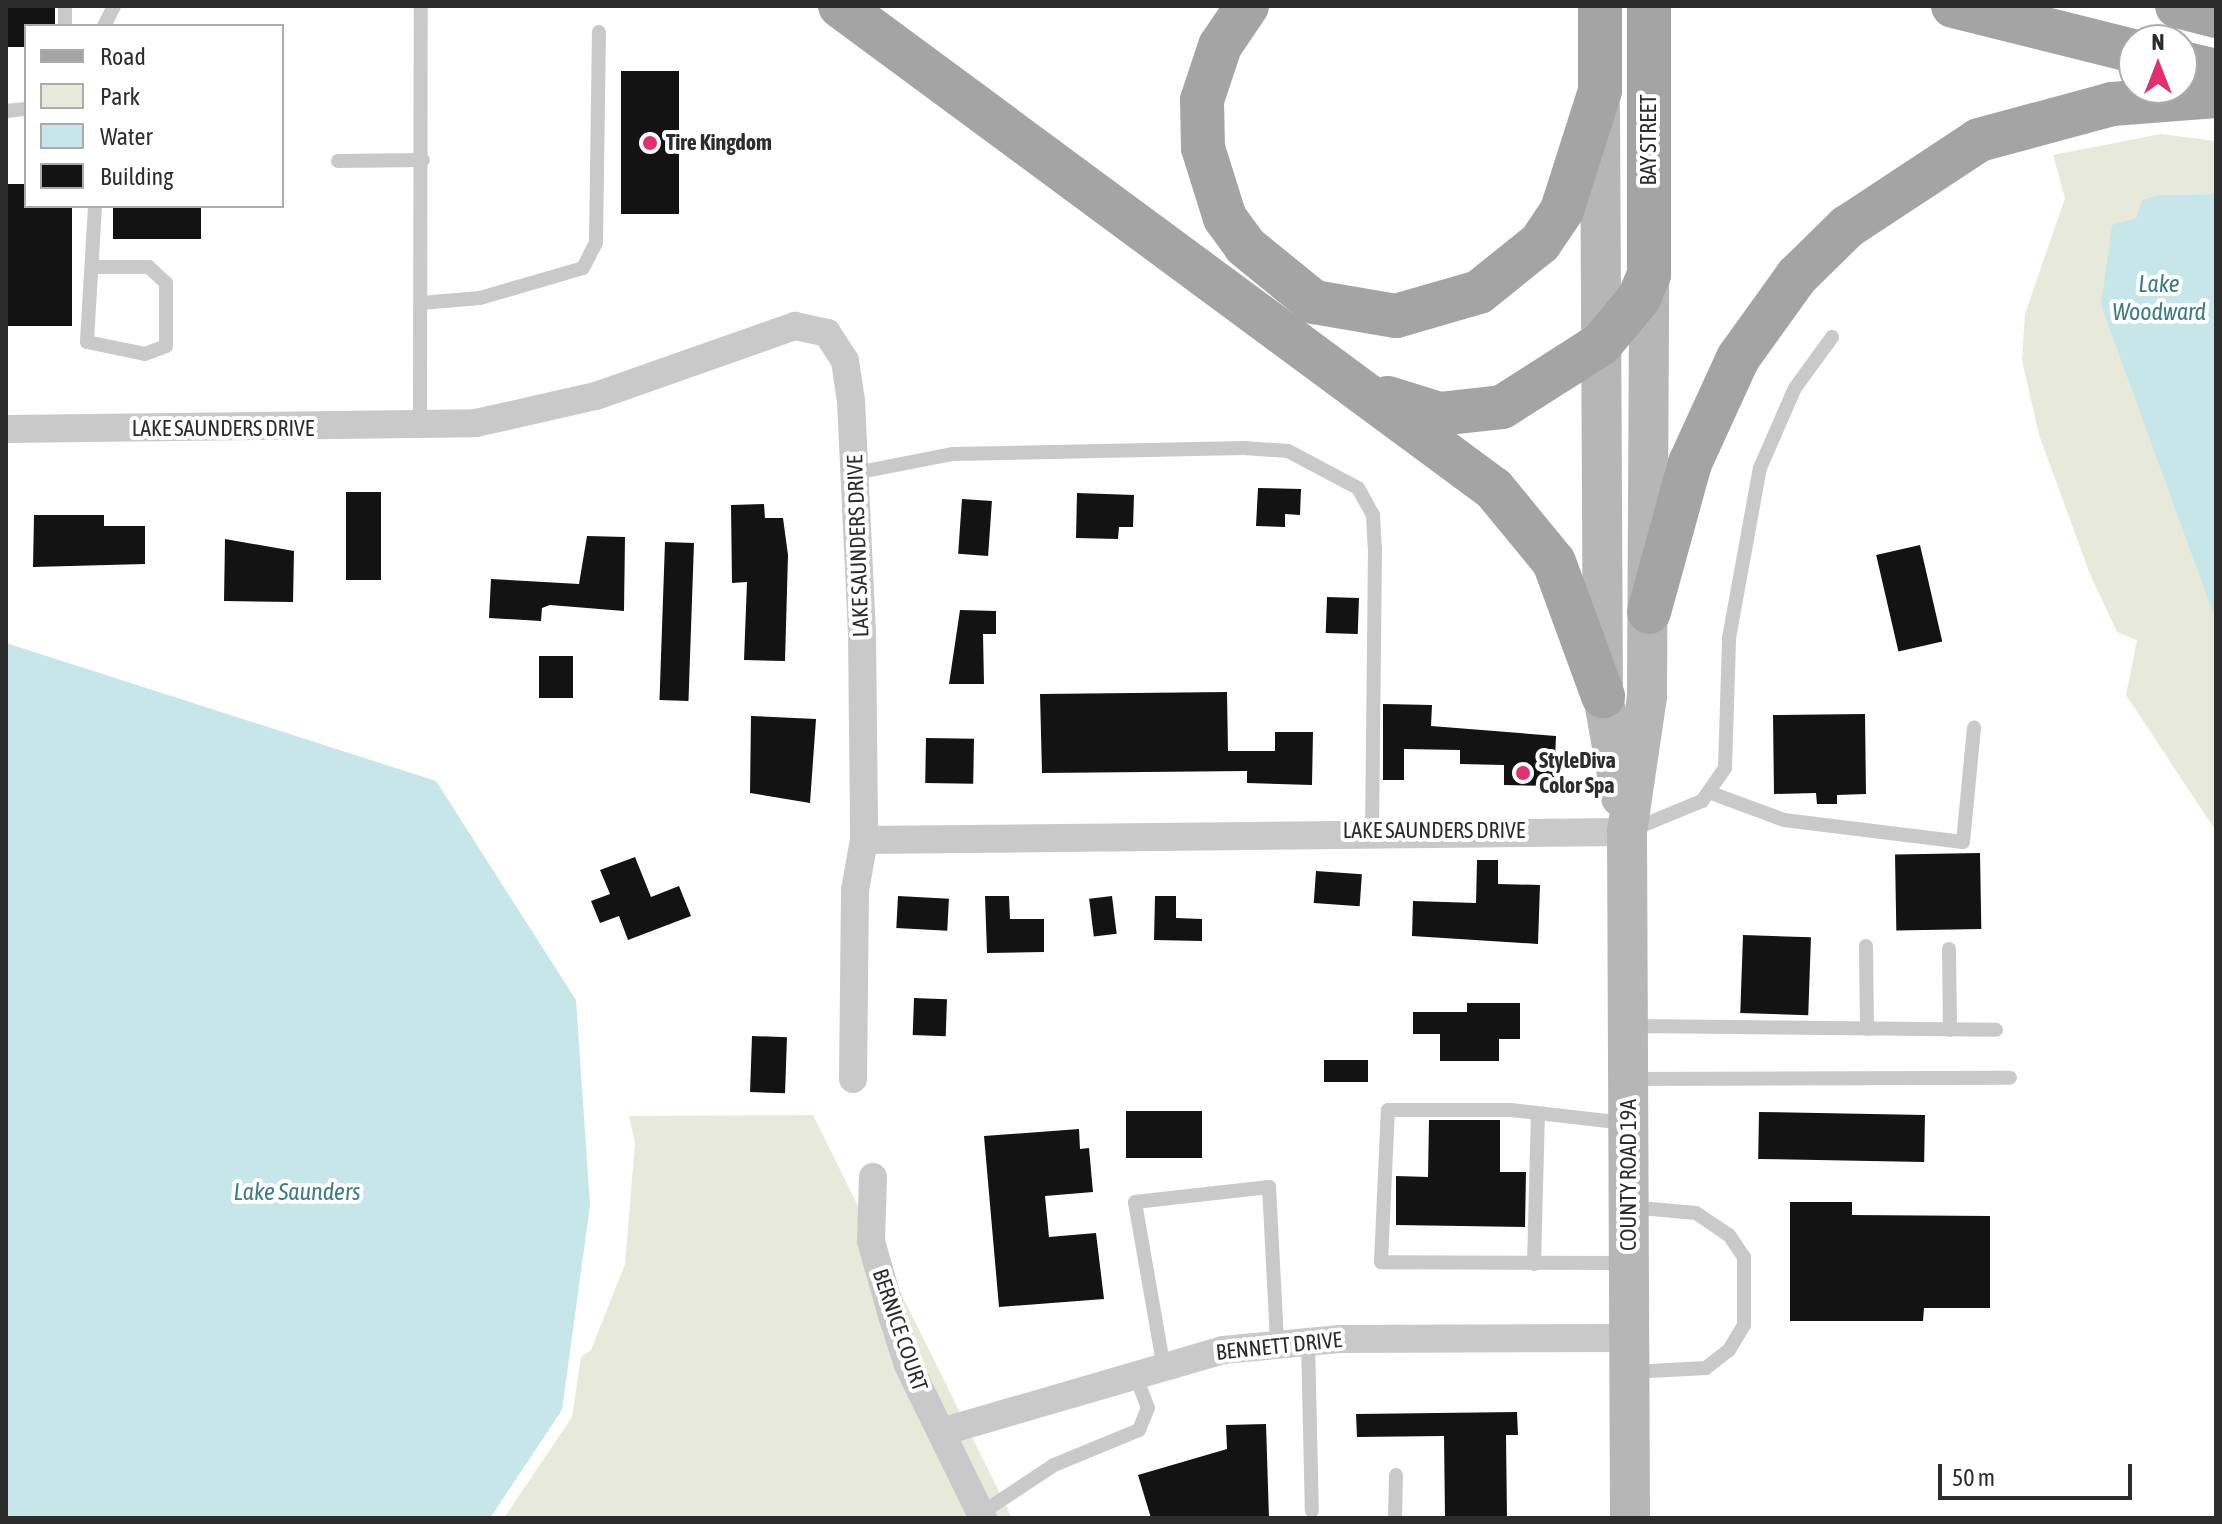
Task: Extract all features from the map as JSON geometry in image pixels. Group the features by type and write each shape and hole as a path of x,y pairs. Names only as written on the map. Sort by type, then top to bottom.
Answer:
{"main road":[{"path":"840,6 1353,384 1520,516 1575,606 1603,696 1627,832"},
{"path":"1247,6 1207,83 1201,126 1207,170 1225,218 1245,246 1328,308 1419,314 1479,292 1511,269 1562,210 1600,91"},
{"path":"1953,6 2118,47"},
{"path":"2177,6 2216,16"},
{"path":"1600,20 1603,696"},
{"name":"BAY STREET","path":"1649,23 1649,274"},
{"path":"1649,612 1690,463 1738,358 1797,276 1847,227 1898,187 1979,140 2112,104 2216,96"},
{"path":"1353,384 1407,407 1473,412 1530,394 1601,344 1631,311 1649,274"},
{"path":"1627,832 1647,697 1649,274"},
{"name":"COUNTY ROAD 19A","path":"1627,832 1630,1518"}],"street":[{"name":"LAKE SAUNDERS DRIVE","path":"6,429 420,426 525,415 795,326 815,327 845,361 855,473 864,840 1372,831 1627,832"},
{"path":"853,1079 855,890 864,840"},
{"name":"BERNICE COURT","path":"873,1177 871,1241 908,1365 981,1516"},
{"name":"BENNETT DRIVE","path":"941,1432 1163,1363 1277,1342 1630,1355"}],"lane":[{"path":"105,24 114,6"},
{"path":"420,426 421,6"},
{"path":"421,303 480,298 583,268 596,243 599,32"},
{"path":"338,161 423,160"},
{"path":"95,208 95,267 87,342 145,354 166,346 166,283 149,267 95,267"},
{"path":"1627,832 1711,793 1725,768 1729,638 1760,468 1795,388 1832,337"},
{"path":"855,473 953,454 1244,448 1288,451 1358,488 1373,515 1375,548 1372,831"},
{"path":"1711,793 1784,820 1963,842 1974,728"},
{"path":"1866,946 1867,1029"},
{"path":"1949,949 1950,1030"},
{"path":"1628,1025 1996,1030"},
{"path":"1628,1079 2010,1078"},
{"path":"1628,1123 1388,1110 1381,1262 1629,1263"},
{"path":"1534,1264 1538,1116"},
{"path":"1163,1363 1135,1202 1269,1187 1277,1342"},
{"path":"1629,1207 1696,1213 1729,1235 1744,1257 1744,1325 1729,1350 1706,1368 1630,1355"},
{"path":"1308,1341 1312,1511"},
{"path":"981,1516 1054,1465 1139,1430 1148,1408 1134,1371"},
{"path":"1395,1518 1396,1475"}],"green space":[{"path":"2161,134 2216,141 2216,194 2158,195 2185,530 2216,605 2216,831 2126,695 2137,640 2117,632 2090,574 2039,435 2022,360 2025,314 2065,198 2053,155"},
{"path":"813,1115 1012,1518 504,1518 572,1417 581,1357 591,1350 625,1264 635,1143 629,1116"}],"water":[{"name":"Lake Woodward","path":"2216,194 2216,621 2101,305 2112,225 2136,218 2142,200 2158,195"},
{"name":"Lake Saunders","path":"6,643 436,781 576,1000 590,1205 562,1410 490,1518 6,1518"}],"building":[{"path":"6,6 55,6 55,24 24,24 24,47 6,47"},
{"name":"Tire Kingdom","path":"621,71 679,71 679,214 621,214"},
{"path":"6,184 24,184 24,208 72,208 72,326 6,326"},
{"path":"113,208 201,208 201,239 113,239"},
{"path":"1258,488 1301,489 1300,515 1285,514 1285,527 1256,526"},
{"path":"346,492 381,492 381,580 346,580"},
{"path":"1077,493 1134,495 1133,527 1119,527 1118,539 1076,538"},
{"path":"962,499 992,501 988,556 958,554"},
{"path":"764,504 765,518 783,518 788,555 785,661 744,660 747,582 732,583 731,505"},
{"path":"34,515 104,515 104,526 145,526 145,564 33,567"},
{"path":"587,536 625,537 624,611 550,605 542,608 541,621 489,618 491,579 579,584"},
{"path":"225,539 294,551 293,602 224,601"},
{"path":"665,542 694,543 688,701 659,700"},
{"path":"1920,545 1942,641 1898,652 1876,555"},
{"path":"1327,597 1359,598 1358,634 1326,633"},
{"path":"960,610 996,611 996,634 983,634 984,684 949,684"},
{"path":"539,656 573,656 573,698 539,698"},
{"path":"1227,692 1228,751 1275,751 1275,732 1313,732 1312,785 1247,783 1247,771 1042,773 1040,694"},
{"path":"1383,704 1432,705 1431,726 1556,736 1554,786 1504,785 1504,765 1460,764 1460,750 1404,749 1404,780 1383,780"},
{"path":"1865,714 1866,794 1837,795 1837,804 1817,804 1816,793 1774,794 1773,715"},
{"path":"751,716 816,719 810,803 750,793"},
{"path":"926,738 974,739 973,784 925,783"},
{"path":"1980,853 1981,929 1896,930 1895,854"},
{"path":"635,857 651,897 679,886 691,916 628,940 619,916 600,923 591,901 610,894 600,870"},
{"path":"1477,860 1498,860 1498,884 1540,885 1538,944 1412,936 1413,901 1476,903"},
{"path":"1316,871 1362,874 1360,906 1314,903"},
{"path":"898,896 949,899 947,931 896,928"},
{"path":"985,896 1009,896 1010,919 1044,919 1044,952 987,953"},
{"path":"1112,896 1117,934 1094,937 1089,899"},
{"path":"1155,896 1176,896 1176,918 1202,919 1202,941 1154,940"},
{"path":"1743,935 1811,937 1808,1015 1740,1013"},
{"path":"914,998 947,999 946,1036 913,1035"},
{"path":"1467,1003 1520,1003 1520,1039 1499,1039 1499,1061 1440,1061 1440,1034 1413,1034 1413,1012 1467,1012"},
{"path":"752,1036 787,1037 785,1093 750,1092"},
{"path":"1324,1060 1368,1060 1368,1082 1324,1082"},
{"path":"1126,1111 1202,1111 1202,1158 1126,1158"},
{"path":"1759,1112 1925,1115 1924,1162 1758,1159"},
{"path":"1429,1120 1500,1120 1500,1172 1526,1172 1525,1227 1396,1225 1396,1176 1428,1177"},
{"path":"1079,1129 1080,1149 1089,1148 1093,1192 1045,1196 1049,1237 1096,1233 1104,1299 999,1307 984,1136"},
{"path":"1790,1202 1852,1202 1852,1215 1990,1216 1990,1308 1924,1308 1923,1321 1790,1321"},
{"path":"1517,1412 1518,1435 1506,1435 1507,1518 1445,1518 1444,1436 1357,1437 1356,1414"},
{"path":"1266,1424 1269,1518 1151,1518 1138,1475 1227,1449 1226,1425"}],"place":[{"name":"Tire Kingdom","path":"650,143"},
{"name":"StyleDiva Color Spa","path":"1523,773"}]}
